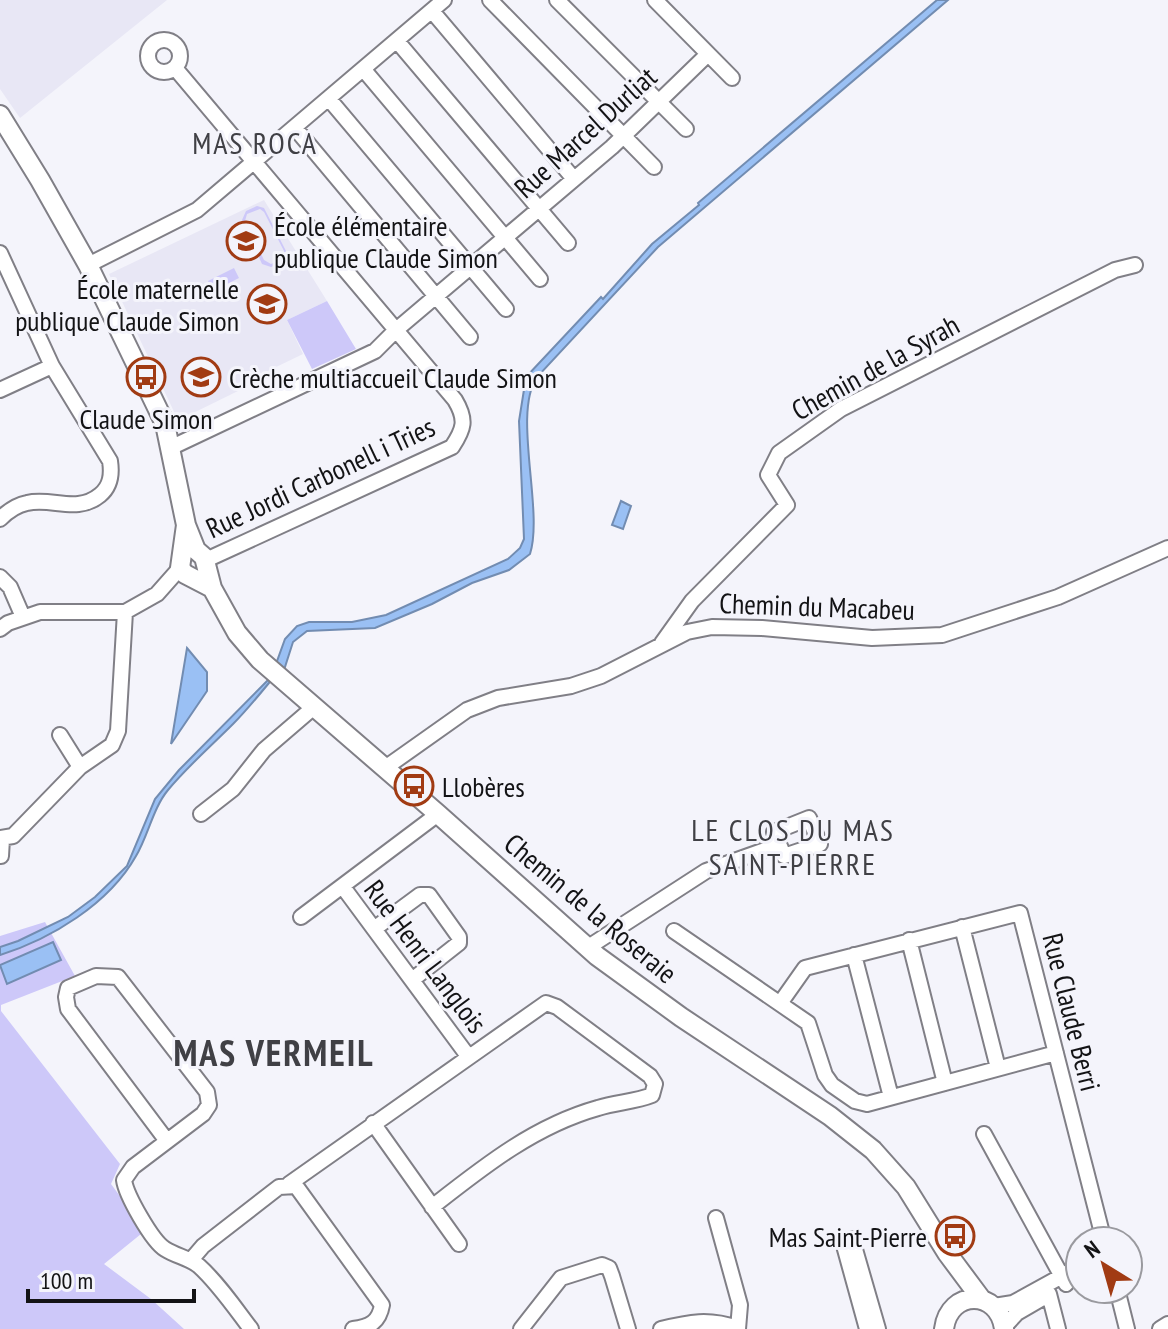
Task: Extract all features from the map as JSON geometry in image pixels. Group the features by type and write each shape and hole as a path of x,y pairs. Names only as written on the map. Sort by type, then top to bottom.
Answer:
{"street":[{"path":"88,265 197,210 444,0"},
{"path":"490,0 654,167"},
{"path":"557,0 686,129"},
{"path":"655,0 732,78"},
{"path":"432,11 574,179"},
{"path":"397,41 568,243"},
{"name":"Rue Marcel Durliat","path":"170,448 375,351 624,136 708,54"},
{"name":"Rue Jordi Carbonell i Tries","path":"175,68 455,400 463,414 462,432 452,447 190,567"},
{"path":"364,70 540,279"},
{"path":"329,99 506,309"},
{"name":"Chemin de la Roseraie","path":"0,115 88,265 165,424 186,525 190,567 212,588 237,633 260,660 587,948 681,1017 830,1116 873,1150 906,1187 947,1253 1003,1319 1004,1328"},
{"path":"295,128 470,337"},
{"path":"0,253 52,366 110,461 111,473 107,488 88,503 74,506 30,502 18,506 0,519"},
{"name":"Chemin de la Syrah","path":"662,643 692,601 787,505 768,475 779,453 814,426 865,396 925,369 1115,270 1135,265"},
{"path":"0,390 52,366"},
{"name":"Chemin du Macabeu","path":"385,768 467,710 498,698 571,686 601,676 687,632 712,627 762,628 872,638 942,635 1058,597 1168,548"},
{"path":"0,629 40,612 125,612 157,594 190,567"},
{"path":"0,577 10,587 23,617"},
{"path":"1,856 1,838 13,836 80,767 112,745 118,731 125,612"},
{"path":"201,814 233,789 264,750 314,707"},
{"path":"60,735 80,767"},
{"path":"301,917 438,814"},
{"path":"587,948 706,871 779,845"},
{"name":"Rue Henri Langlois","path":"343,887 468,1056"},
{"path":"374,929 420,895 429,895 459,937 459,943 412,980"},
{"name":"Rue Claude Berri","path":"781,1002 805,968 1020,913 1100,1225"},
{"path":"962,927 998,1068"},
{"path":"674,931 808,1023 825,1075 832,1085 855,1101 867,1104 1056,1053"},
{"path":"909,940 945,1083"},
{"path":"854,955 891,1097"},
{"path":"167,1141 68,1009 68,988 96,976 118,977 207,1092 209,1105 203,1114 133,1167 124,1180 126,1191 143,1217 148,1232 163,1248 200,1267 251,1329"},
{"path":"191,1260 213,1237 279,1187 289,1184 546,1003 557,1007 650,1076 656,1088 652,1095 598,1108 538,1132 501,1155 432,1207"},
{"path":"373,1123 459,1244"},
{"path":"984,1134 1064,1280"},
{"path":"289,1184 296,1186 382,1305 375,1322 353,1329"},
{"path":"661,1329 691,1321 716,1321 737,1328 740,1305 716,1218"},
{"path":"867,1329 843,1242 852,1239 878,1329"},
{"name":"Chemin de la Roseraie","path":"947,1253 956,1286 953,1307"},
{"path":"521,1329 561,1278 602,1265 609,1268 628,1329"},
{"path":"1004,1328 1017,1313 1049,1294 1064,1280"},
{"path":"944,1329 948,1313 962,1301 1013,1303 1064,1280"},
{"path":"1049,1294 1058,1329"},
{"path":"1121,1305 1127,1329"},
{"path":"1160,1329 1168,1324"}],"shaded area":[{"path":"0,0 167,0 20,118 0,89"},
{"path":"264,200 327,301 287,320 303,354 237,386 238,391 181,419 177,418 109,274"},
{"path":"257,206 264,208 286,251 284,262 271,267 262,264 242,220 246,211","holes":["260,209 284,251 281,259 271,264 264,260 245,221 247,214"]},
{"path":"234,268 239,278 213,291 208,281"},
{"path":"327,301 356,349 312,369 287,320"},
{"path":"45,922 75,976 1,1005 1,1011 120,1164 111,1184 141,1234 104,1264 151,1299 184,1329 0,1329 0,936"}],"water":[{"path":"937,0 948,0 658,247 537,377 530,393 527,414 533,513 530,554 509,570 472,583 375,628 307,631 293,642 284,670 276,664 285,639 297,626 309,622 352,622 386,615 508,559 520,548 524,539 519,421 526,377 652,244"},
{"path":"621,501 631,506 623,529 612,525"},
{"path":"187,648 207,672 207,691 171,744"},
{"path":"272,676 243,713 168,790 158,805 136,856 111,889 77,918 39,940 0,955 0,947 68,917 95,897 127,866 155,799 179,770"},
{"path":"53,942 61,960 7,984 0,965"}],"place":[{"name":"École élémentaire publique Claude Simon","path":"246,241"},
{"name":"École maternelle publique Claude Simon","path":"267,304"},
{"name":"Claude Simon","path":"146,377"},
{"name":"Crèche multiaccueil Claude Simon","path":"201,377"},
{"name":"Llobères","path":"414,786"},
{"name":"Mas Saint-Pierre","path":"955,1236"}],"district":[{"name":"MAS ROCA","path":"255,142"},
{"name":"LE CLOS DU MAS SAINT-PIERRE","path":"793,846"},
{"name":"MAS VERMEIL","path":"274,1052"}]}
